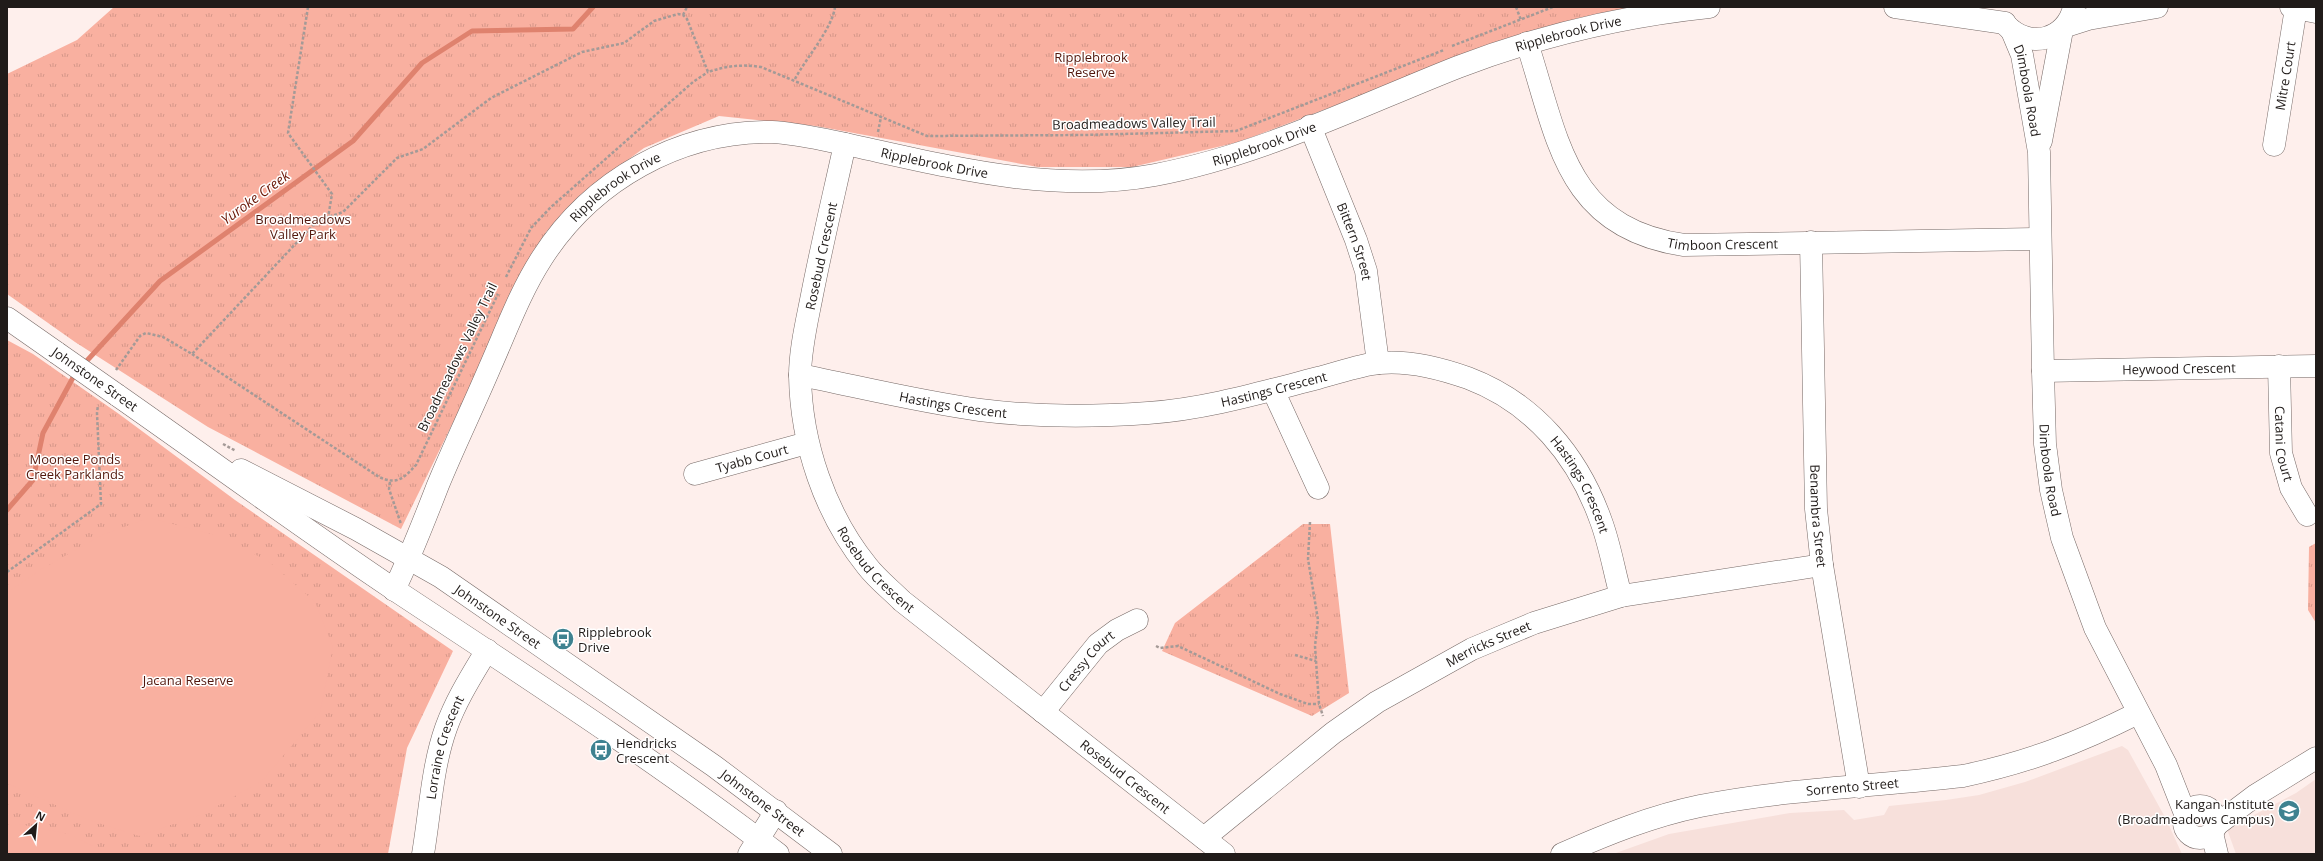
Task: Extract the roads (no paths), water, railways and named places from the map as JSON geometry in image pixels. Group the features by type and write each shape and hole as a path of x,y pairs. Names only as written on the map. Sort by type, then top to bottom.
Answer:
{"street":[{"name":"Ripplebrook Drive","path":"394,590 409,559 438,485 524,290 541,259 582,207 627,172 656,157 686,145 718,137 775,132 807,136 997,175 1044,180 1098,181 1148,176 1198,166 1232,157 1463,65 1527,43 1613,21 1709,7"},
{"path":"1895,7 2005,20 2024,38 2037,40 2051,37 2068,21 2157,7"},
{"name":"Mitre Court","path":"2274,145 2301,9"},
{"name":"Dimboola Road","path":"2005,20 2022,55 2039,152 2045,444 2051,490 2062,538 2095,628 2166,765 2204,826 2217,854"},
{"name":"Dimboola Road","path":"2039,152 2068,21"},
{"name":"Timboon Crescent","path":"1527,43 1566,162 1576,182 1608,217 1641,236 1660,242 1684,245 2040,239"},
{"name":"Bittern Street","path":"1310,126 1356,240 1366,272 1378,363"},
{"name":"Rosebud Crescent","path":"845,144 808,317 800,375 807,443 821,485 841,526 867,566 902,601 1224,854"},
{"name":"Benambra Street","path":"1811,242 1814,480 1822,564 1859,787"},
{"name":"Johnstone Street","path":"7,318 57,353 108,399 183,441 356,529 441,577 714,766 831,854"},
{"name":"Hastings Crescent","path":"800,375 966,408 1042,415 1108,416 1152,413 1207,405 1378,363 1412,363 1448,371 1483,384 1507,397 1537,419 1576,466 1602,523 1621,596"},
{"name":"Catani Court","path":"2279,366 2281,453 2291,488 2307,516"},
{"name":"Heywood Crescent","path":"2043,371 2316,366"},
{"path":"1273,390 1318,488"},
{"name":"Johnstone Street","path":"183,441 264,500 394,590 611,733 754,846 778,854"},
{"name":"Tyabb Court","path":"695,474 807,443"},
{"name":"Merricks Street","path":"1204,838 1333,733 1377,702 1472,649 1534,623 1621,596 1822,564"},
{"name":"Cressy Court","path":"1043,712 1098,644 1117,630 1137,620"},
{"name":"Lorraine Crescent","path":"423,854 440,750 446,728 466,685 487,650"},
{"name":"Sorrento Street","path":"1562,854 1639,823 1699,806 1743,799 1963,776 1998,769 2036,758 2090,737 2138,712"},
{"path":"2204,826 2316,758"},
{"path":"754,846 776,812"}],"waterway":[{"name":"Yuroke Creek","path":"83,365 160,281 353,141 422,63 472,31 573,29 593,7"},
{"name":"Yuroke Creek","path":"7,510 33,480 43,433 76,372"}],"place":[{"name":"Ripplebrook Drive","path":"563,639"},
{"name":"Hendricks Crescent","path":"601,750"},
{"name":"Kangan Institute (Broadmeadows Campus)","path":"2289,811"}],"park label":[{"name":"Ripplebrook Reserve","path":"1091,64"},
{"name":"Broadmeadows Valley Park","path":"303,226"},
{"name":"Moonee Ponds Creek Parklands","path":"75,466"},
{"name":"Jacana Reserve","path":"188,680"}]}
